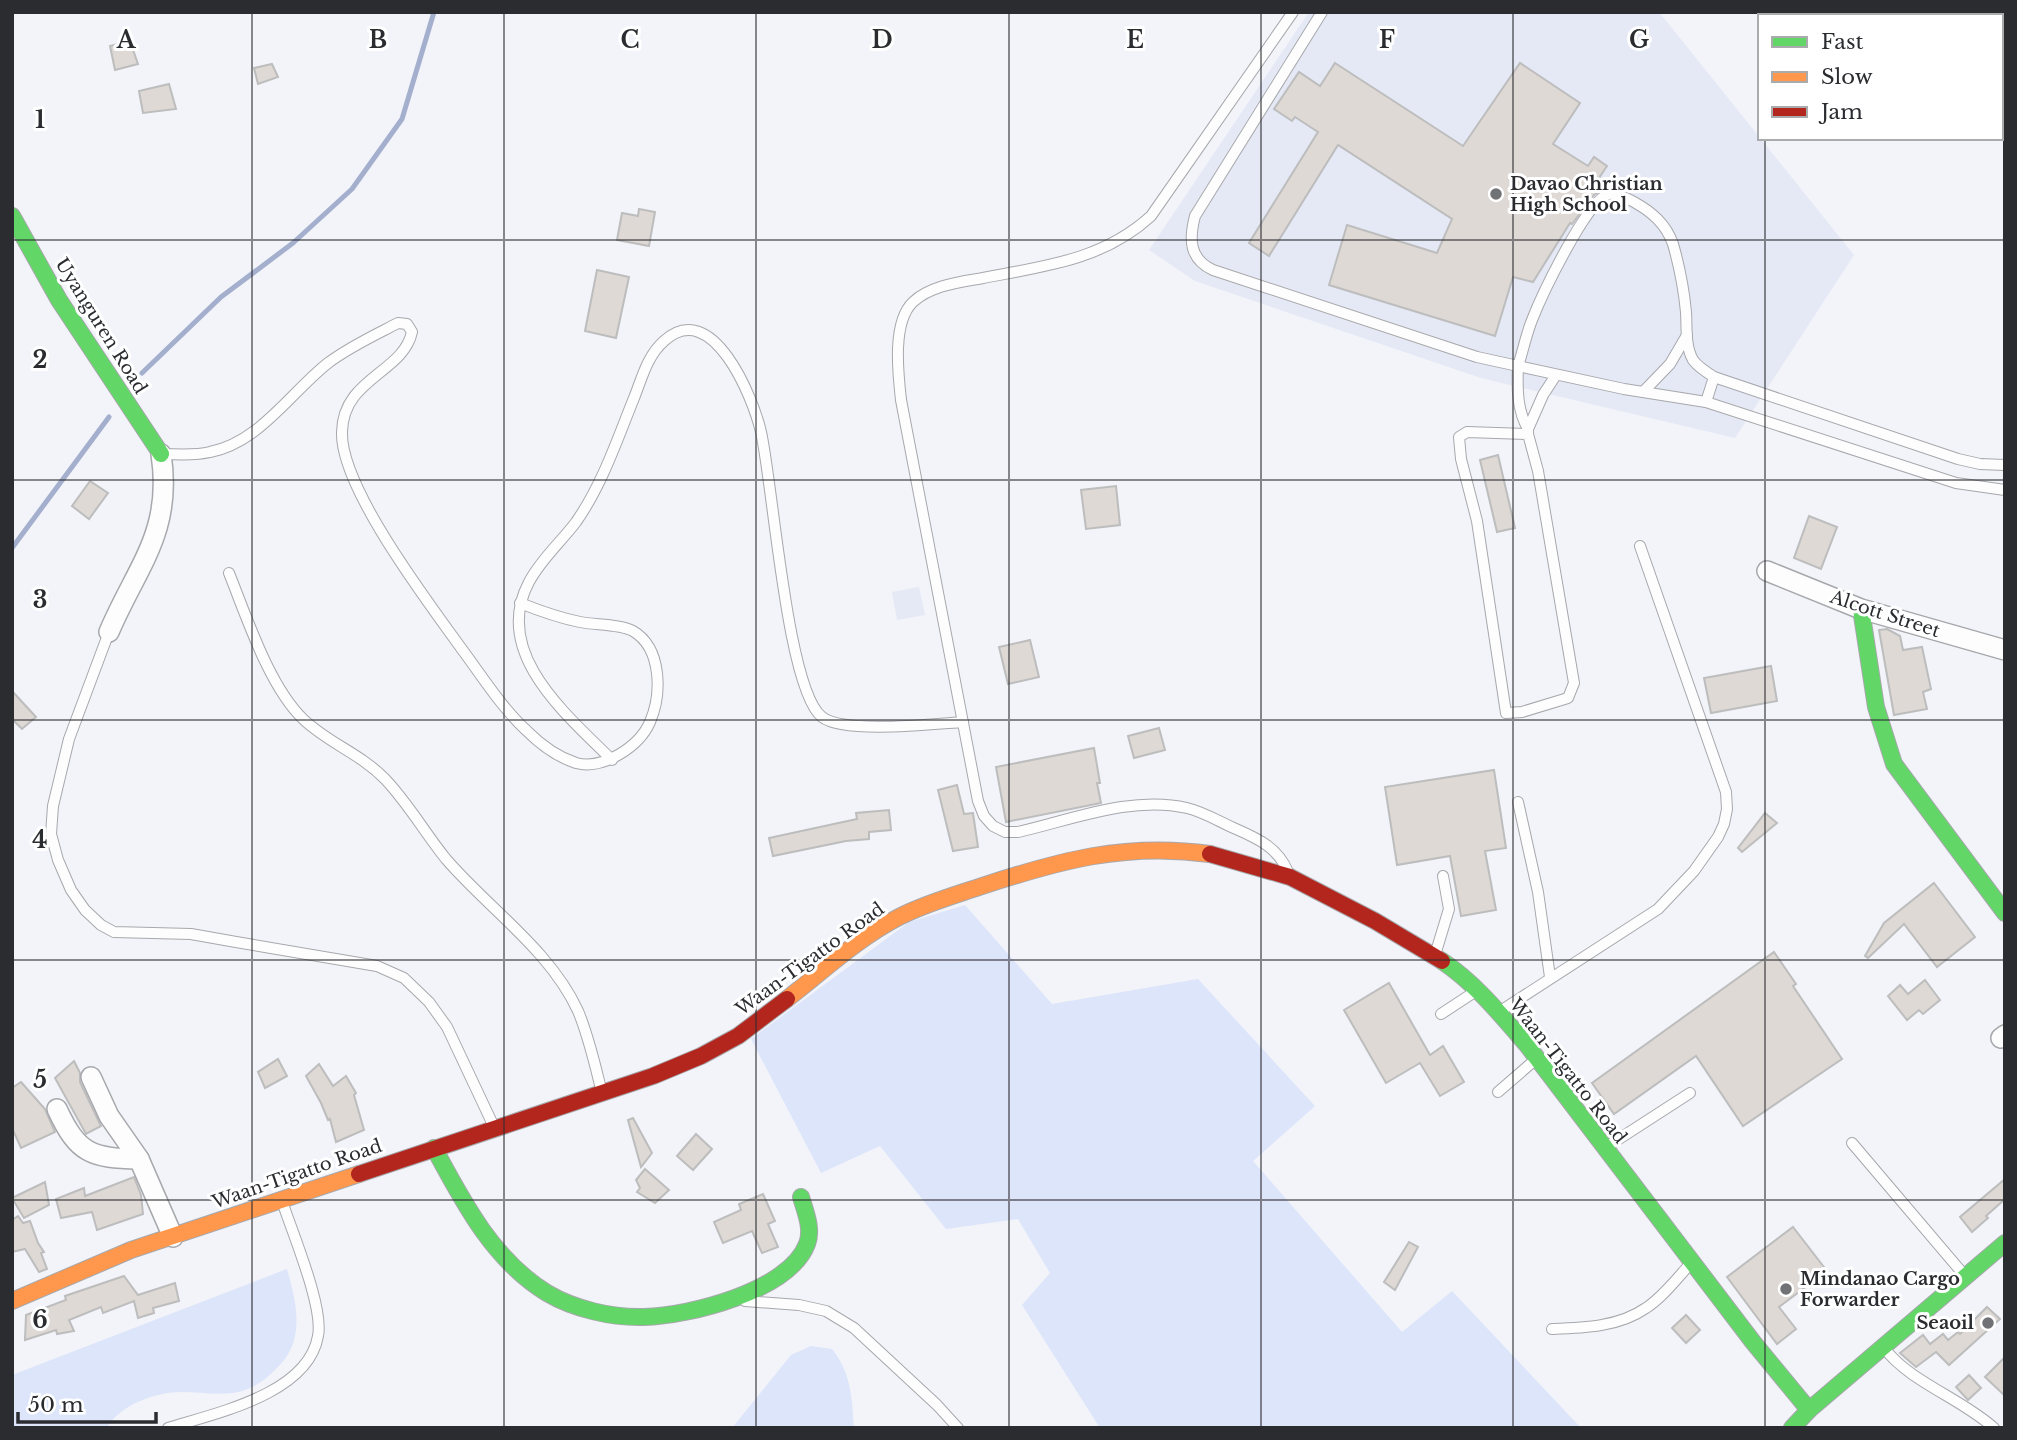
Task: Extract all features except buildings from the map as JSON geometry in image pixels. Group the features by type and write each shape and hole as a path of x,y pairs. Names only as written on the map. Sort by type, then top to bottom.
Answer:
{"street":[{"name":"Uyanguren Road","path":"12,216 60,300 161,454"},
{"path":"109,632 123,598 145,562 157,531 164,499 161,454"},
{"name":"Alcott Street","path":"1767,571 1861,609 2005,650"},
{"path":"1861,609 1871,690 1885,743 1894,764 2005,913"},
{"name":"Waan-Tigatto Road","path":"12,1301 131,1250 602,1094 677,1066 738,1036 878,929 930,903 1043,866 1097,854 1175,851 1218,856 1290,877 1375,921 1454,970 1499,1012 1809,1410"},
{"path":"91,1077 109,1116 139,1159 173,1237"},
{"path":"57,1109 74,1140 88,1152 104,1157 139,1159"},
{"path":"434,1148 466,1208 492,1244 515,1269 548,1294 586,1308 616,1315 646,1317 699,1308 729,1300 784,1272 802,1256 808,1242 808,1225 801,1197"},
{"path":"1792,1428 1809,1410 2005,1243"}],"lane":[{"path":"1290,877 1284,863 1273,849 1257,838 1189,809 1170,805 1106,810 1018,832 1005,832 993,826 984,816 978,801 962,722 899,389 897,349 902,324 912,303 927,292 950,284 1069,261 1105,248 1133,233 1151,216 1293,12"},
{"path":"1322,12 1195,216 1191,246 1196,257 1205,266 1477,357 1556,375 1706,402 1956,482 2005,490"},
{"path":"1528,431 1467,432 1459,437 1461,459 1477,521 1506,713 1522,712 1568,698 1574,683 1538,471 1528,431 1521,417 1517,390 1518,366 1531,322 1578,228 1597,201 1610,194 1620,195 1640,205 1658,218 1665,228 1675,254 1693,360 1702,369 1714,377 1958,460 2005,465"},
{"path":"161,454 208,453 240,440 278,411 327,364 398,323 407,324 412,331 410,343 402,354 358,390 345,412 341,433 347,462 363,499 430,606 499,700 527,732 553,752 577,763 595,764 612,760 633,743 649,724 657,694 657,669 647,644 631,629 583,623 520,603"},
{"path":"612,760 564,712 536,678 522,648 519,629 520,603 529,581 584,509 608,461 648,360 665,340 680,332 694,331 708,337 725,352 747,388 754,407 761,431 780,565 801,678 815,710 834,723 853,726 962,722"},
{"path":"1643,392 1670,364 1687,335"},
{"path":"1528,431 1556,375"},
{"path":"1706,402 1714,377"},
{"path":"1499,1012 1658,909 1694,872 1724,824 1726,792 1640,547"},
{"path":"229,573 257,643 281,689 303,719 362,758 386,779 445,858 543,959 562,984 577,1010 602,1094"},
{"path":"109,632 69,740 52,815 51,834 58,860 71,890 85,910 101,925 114,932 191,934 377,966 404,978 429,1002 447,1027 495,1129"},
{"path":"1518,803 1538,892 1550,977"},
{"path":"1434,956 1449,909 1443,876"},
{"path":"1441,1014 1476,991"},
{"path":"1498,1092 1536,1058"},
{"path":"1605,1148 1690,1093"},
{"path":"1852,1143 1965,1276"},
{"path":"169,1428 273,1391 307,1363 319,1335 315,1299 281,1199"},
{"path":"1552,1329 1599,1326 1635,1314 1647,1308 1692,1262"},
{"path":"729,1300 799,1305 826,1311 854,1328 958,1428"},
{"path":"1884,1347 1895,1363 1969,1408 1994,1428"}],"shaded area":[{"name":"Davao Christian High School","path":"1309,12 1659,12 1758,135 1758,140 1762,140 1854,255 1735,438 1481,378 1195,281 1149,250"},
{"path":"919,587 925,615 897,620 892,592"},
{"path":"965,905 1052,1004 1198,979 1315,1106 1253,1161 1402,1332 1452,1291 1581,1428 1100,1428 1022,1305 1050,1273 1018,1219 946,1229 880,1146 821,1173 751,1039 909,922"},
{"path":"287,1269 296,1309 292,1347 273,1372 258,1384 230,1393 181,1392 150,1397 120,1413 107,1428 12,1428 12,1375"},
{"path":"811,1346 832,1349 843,1367 851,1396 854,1428 732,1428 791,1355"}],"waterway":[{"path":"142,373 221,297 293,243 352,189 402,119 434,12"},
{"path":"12,548 109,417"}],"traffic: fast":[{"path":"12,216 59,300 161,454"},
{"path":"1861,609 1876,707 1894,764 2005,913"},
{"path":"1442,961 1477,989 1527,1045 1753,1342 1809,1410"},
{"path":"434,1148 481,1228 495,1247 528,1280 558,1299 581,1308 619,1316 663,1316 711,1306 736,1298 780,1275 797,1261 809,1238 808,1220 801,1197"},
{"path":"1792,1428 1809,1410 2005,1243"}],"traffic: slow":[{"path":"787,999 869,935 899,917 938,900 1036,869 1092,856 1149,850 1210,854"},
{"path":"12,1301 131,1250 359,1174"}],"traffic: jam":[{"path":"1210,854 1290,877 1375,921 1442,961"},
{"path":"359,1174 653,1076 701,1056 738,1036 787,999"}],"place":[{"name":"Davao Christian High School","path":"1496,194"},
{"name":"Mindanao Cargo Forwarder","path":"1786,1289"},
{"name":"Seaoil","path":"1988,1323"}]}
